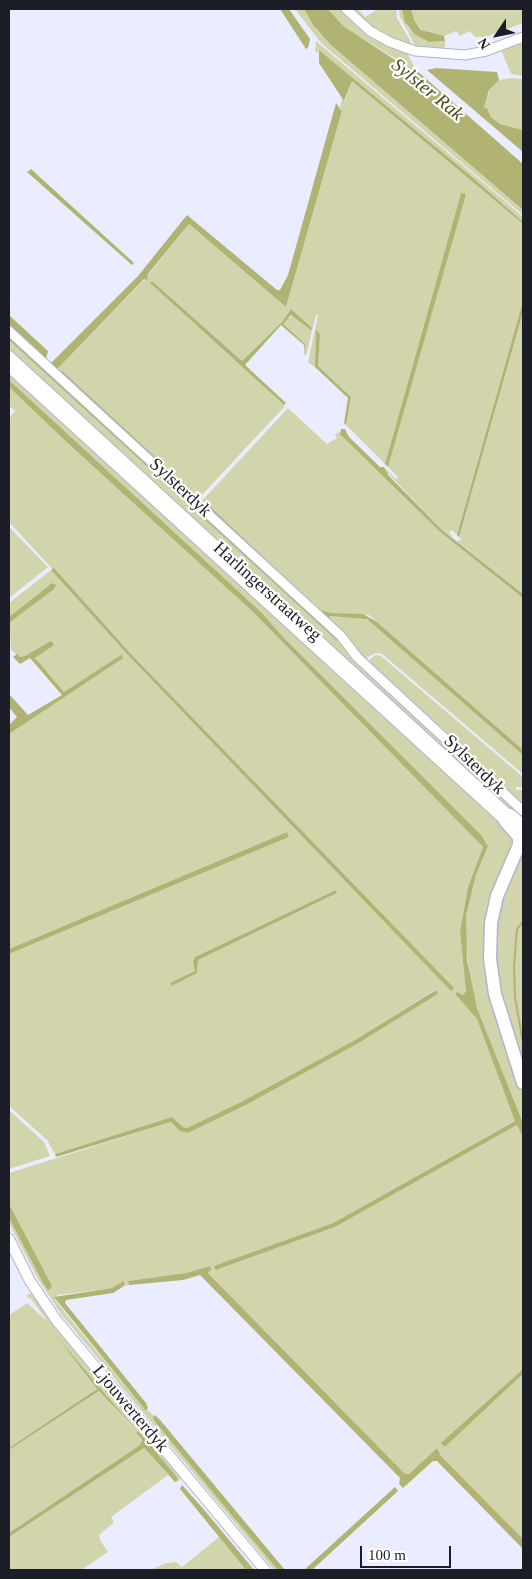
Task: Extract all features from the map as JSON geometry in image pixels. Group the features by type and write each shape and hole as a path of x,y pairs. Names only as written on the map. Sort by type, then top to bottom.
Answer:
{"highway":[{"path":"507,818 523,828"},
{"path":"507,818 519,837 519,844 497,896 491,923 490,966 499,1010 523,1083"}],"main road":[{"name":"Harlingerstraatweg","path":"9,356 507,818 523,836"},
{"name":"Harlingerstraatweg","path":"9,367 507,818"},
{"name":"Ljouwerterdyk","path":"9,1239 30,1281 57,1321 265,1570"}],"street":[{"path":"346,9 370,31 390,42 415,51 465,55 486,51 523,37"},
{"name":"Sylsterdyk","path":"9,331 334,630 357,657 523,811"}],"shaded area":[{"path":"295,9 304,9 313,25 331,45 523,210 523,215 321,43"},
{"path":"328,9 342,9 359,26 378,40 407,52 415,69 409,68 445,109 401,62 342,26"},
{"path":"351,9 358,9 365,17 378,9 396,9 397,18 413,46 381,34 362,21"},
{"path":"399,9 402,9 408,28 414,34 429,42 445,41 445,47 440,50 417,49 400,17"},
{"path":"411,9 523,9 523,23 486,37 475,37 470,31 460,36 456,31 444,36 422,30 415,22"},
{"path":"316,41 506,202 523,217 523,222 319,50 318,53 315,51"},
{"path":"523,43 523,76 511,74 501,50"},
{"path":"523,79 523,130 500,124 491,117 487,108 484,108 491,86 499,80"},
{"path":"352,81 523,224 523,301 457,535 451,530 449,532 454,538 441,529 386,469 396,479 398,477 388,467 465,194 461,193 385,464 346,425 351,397 318,366 320,334 316,331 315,367 308,362 318,315 316,315 306,356 304,355 305,344 283,325 283,322 293,315 311,330 291,309 282,322 242,361 152,281 150,283 285,406 201,496 193,497 9,329 9,326 50,364 58,367 145,279 189,224 286,307 342,111 340,106 342,99 345,101"},
{"path":"523,312 523,594 457,541 462,539 459,537"},
{"path":"9,334 340,637 355,658 523,813 523,821 9,351 9,340 336,640 337,638 9,337"},
{"path":"9,371 512,834 515,839 489,940 523,1090 523,1123 477,1008 470,980 465,933 466,916 476,875 488,846 482,836 283,637 262,613 9,380"},
{"path":"9,387 253,612 483,847 468,887 460,932 466,990 463,995 455,994 477,1019 516,1120 333,1223 215,1266 217,1270 335,1227 517,1125 523,1138 523,1369 442,1443 445,1447 523,1374 523,1539 441,1456 437,1448 409,1474 405,1474 208,1273 210,1266 186,1273 128,1281 129,1285 124,1286 124,1282 113,1288 57,1295 55,1299 66,1314 146,1411 148,1410 154,1416 156,1423 278,1570 274,1570 61,1314 37,1277 9,1223 9,1218 43,1283 51,1286 9,1204 9,1173 171,1122 188,1133 246,1105 357,1044 438,994 435,990 355,1040 243,1101 187,1128 183,1127 172,1117 55,1154 47,1140 9,1106 9,954 289,837 287,832 9,949 9,734 123,656 64,692 36,660 37,655 20,657 11,650 9,623 55,587 52,583 9,617 9,603 51,570 127,654 451,990 453,988 129,652 9,522 9,418 15,411 11,407 9,409","holes":["336,890 337,893 198,960 197,973 172,986 171,983 195,971 195,957"]},
{"path":"288,408 327,444 337,438 335,435 339,432 439,531 523,598 523,750 369,615 332,613 320,610 205,502 330,621 328,616 363,617 375,624 523,755 523,774 382,654 375,653 365,659 200,503"},
{"path":"9,527 48,567 9,598"},
{"path":"375,655 381,656 523,777 523,787 516,787 516,790 523,790 523,808 367,662"},
{"path":"523,843 523,1077 493,974 499,897"},
{"path":"9,1110 44,1142 50,1156 9,1169"},
{"path":"31,1293 37,1297 180,1474 181,1478 177,1482 138,1431 136,1433 142,1442 140,1445 9,1533 9,1450 99,1391 133,1428 51,1329 97,1389 9,1448 9,1315 27,1303 48,1322 32,1300 26,1296"},
{"path":"144,1448 168,1475 111,1517 114,1522 99,1535 108,1552 81,1570 9,1570 9,1537"},
{"path":"219,1537 246,1570 150,1570 167,1563 176,1562 182,1567"}],"water":[{"path":"280,9 289,9 310,39 308,48 306,49"},
{"name":"Sylster Rak","path":"304,9 328,9 343,26 406,67 415,69 523,164 523,210 331,45 313,25"},
{"path":"402,9 411,9 415,22 421,30 444,36 445,41 429,42 414,34 405,22"},
{"path":"319,50 473,178 523,224 352,81 344,101 319,63"},
{"path":"436,68 497,72 499,80 489,90 484,108 487,108 491,117 500,124 523,130 523,152 427,70"},
{"path":"336,103 342,111 286,307 189,224 148,274 147,280 144,279 57,369 50,364 138,276 187,215 277,290 280,290 288,275"},
{"path":"31,169 134,263 132,265 27,172"},
{"path":"461,193 466,194 388,467 385,464"},
{"path":"152,281 242,361 282,322 291,309 312,328 311,330 291,315 283,324 305,344 304,355 304,345 281,325 245,365 286,403 284,405 150,283"},
{"path":"523,301 523,312 459,537 457,535"},
{"path":"9,315 48,351 46,359 9,326"},
{"path":"316,330 320,334 318,366 351,397 346,425 344,423 348,398 315,367"},
{"path":"9,337 337,638 336,640 9,340"},
{"path":"62,371 193,492 192,494 60,373"},
{"path":"9,380 262,613 283,637 482,836 488,846 476,875 466,916 467,960 477,1008 523,1123 523,1138 517,1125 335,1227 216,1270 214,1266 333,1223 515,1121 477,1019 455,994 457,992 463,995 466,991 460,932 468,887 483,847 253,612 9,387"},
{"path":"341,429 345,429 349,437 380,467 384,467 389,476 441,529 523,594 523,598 439,531 340,434"},
{"path":"205,502 320,610 332,613 363,614 377,622 523,750 523,755 367,619 329,616 331,621 203,504"},
{"path":"54,568 129,652 454,988 451,991 127,654 51,570"},
{"path":"52,583 56,585 54,589 9,623 9,617"},
{"path":"51,641 54,645 35,658 64,692 121,655 123,658 9,734 9,725 17,717 9,707 9,694 28,715 62,695 30,658 20,664 13,657 17,654 20,657 25,656"},
{"path":"287,832 289,837 9,954 9,949"},
{"path":"336,890 337,893 198,960 197,973 172,986 170,983 195,971 193,962 195,957"},
{"path":"436,990 438,994 357,1044 246,1105 188,1133 180,1131 171,1122 56,1157 55,1154 172,1117 183,1127 187,1128 243,1101 355,1040"},
{"path":"9,1204 52,1286 48,1290 9,1218"},
{"path":"210,1266 211,1270 208,1273 405,1474 409,1474 437,1448 441,1456 523,1539 523,1549 437,1461 433,1461 403,1488 399,1484 400,1478 200,1275 183,1280 129,1285 128,1281 186,1273"},
{"path":"124,1281 124,1286 113,1293 66,1300 65,1303 146,1403 148,1408 146,1411 54,1297 112,1288"},
{"path":"51,1329 134,1428 99,1391 9,1450 9,1448 97,1389"},
{"path":"523,1369 523,1374 445,1447 441,1443"},
{"path":"155,1415 285,1570 278,1570 230,1513 156,1423 153,1418"},
{"path":"138,1431 178,1480 175,1482 144,1448 9,1537 9,1533 140,1445 142,1440 136,1433"},
{"path":"182,1485 254,1570 246,1570 180,1489"},
{"path":"395,1487 398,1491 312,1570 304,1570"}],"waterway":[{"path":"523,922 517,929 514,966 515,997 523,1043"}]}
